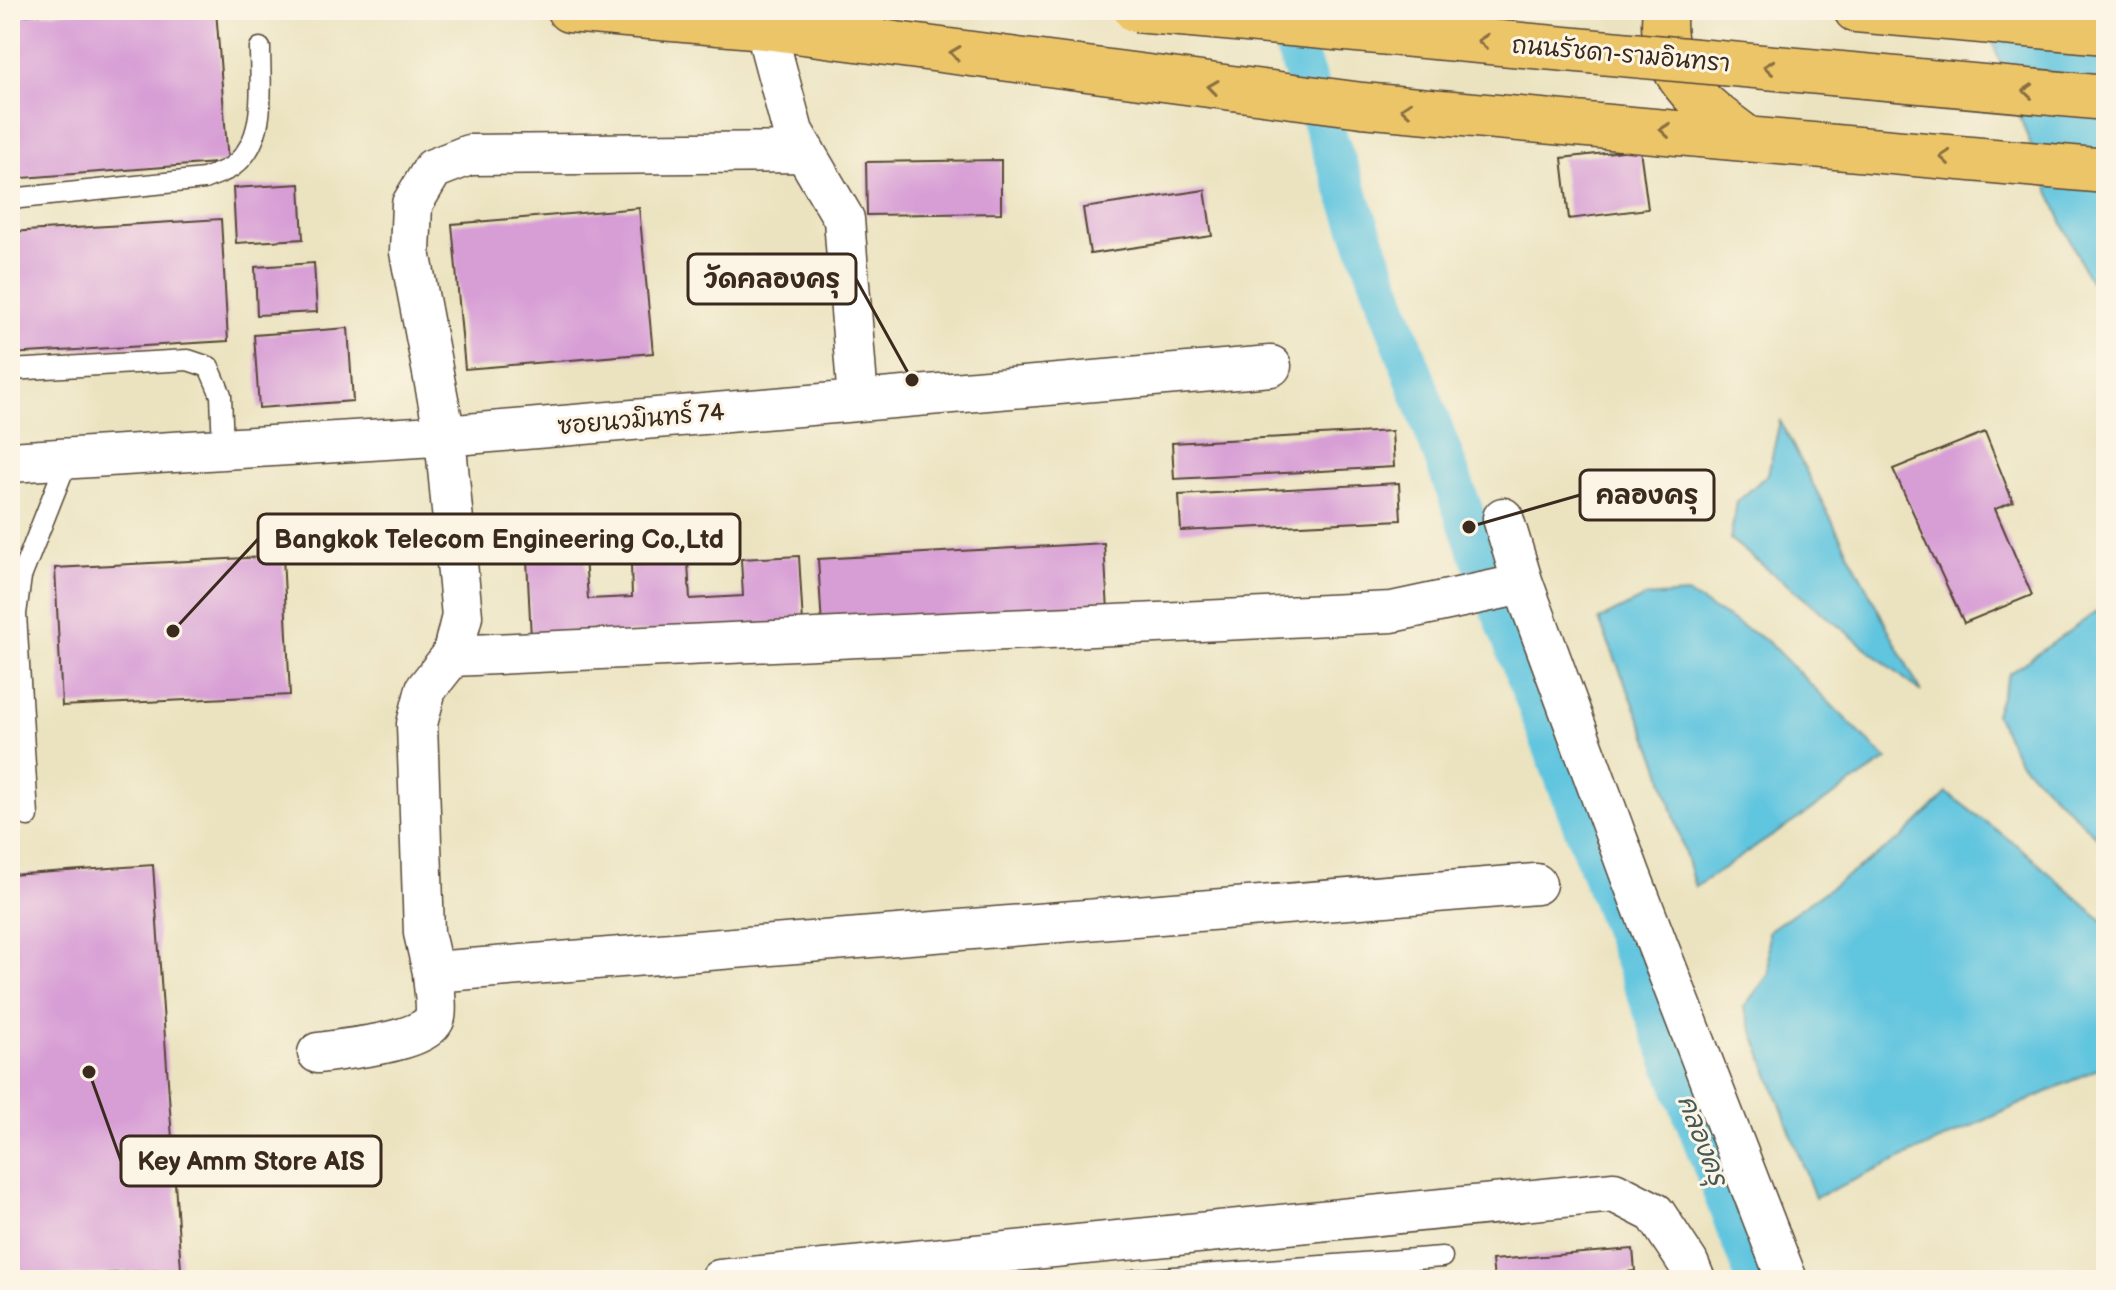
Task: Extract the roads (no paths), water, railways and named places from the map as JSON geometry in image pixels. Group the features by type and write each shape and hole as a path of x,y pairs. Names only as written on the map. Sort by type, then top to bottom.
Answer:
{"main road":[{"path":"569,10 765,27 1290,98 2106,171"},
{"name":"ถนนรัชดา-รามอินทรา","path":"1136,10 2106,98"},
{"path":"1665,10 1663,26 1668,57 1681,83 1705,108 1745,137"},
{"path":"1856,10 2106,32"}],"street":[{"path":"765,27 793,132 844,219 858,401"},
{"path":"318,1053 395,1040 425,1031 435,1017 433,972 424,933 417,724 426,689 452,656 462,616 445,436 410,252 412,204 433,169 469,155 805,152"},
{"name":"ซอยนวมินทร์ 74","path":"10,462 445,436 1271,366"},
{"path":"1503,518 1517,585 1787,1280"},
{"path":"452,656 1392,612 1517,585"},
{"path":"433,972 1536,884"},
{"path":"720,1280 1614,1192 1655,1213 1688,1263 1695,1280"}],"lane":[{"path":"10,199 204,179 233,166 252,144 260,107 260,48"},
{"path":"10,370 188,360 209,367 221,395 223,449"},
{"path":"28,816 16,578 68,458"},
{"path":"1134,1280 1442,1257"}],"water":[{"path":"1981,10 2106,10 2106,312 2053,201"},
{"path":"1780,421 1921,692 1730,539 1737,502 1768,474"},
{"path":"1687,594 1767,641 1887,760 1695,887 1658,762 1599,620 1645,597"},
{"path":"2106,605 2106,846 2019,761 1995,714 2009,674"},
{"path":"1947,793 2023,850 2106,924 2106,1065 1815,1198 1744,1007 1769,974 1768,931 1903,837"}],"waterway":[{"name":"คลองครุ","path":"1281,10 1469,527 1756,1280"}],"place":[{"name":"วัดคลองครุ","path":"912,380"},
{"name":"คลองครุ","path":"1469,527"},
{"name":"Bangkok Telecom Engineering Co.,Ltd","path":"173,631"},
{"name":"Key Amm Store AIS","path":"89,1072"}]}
